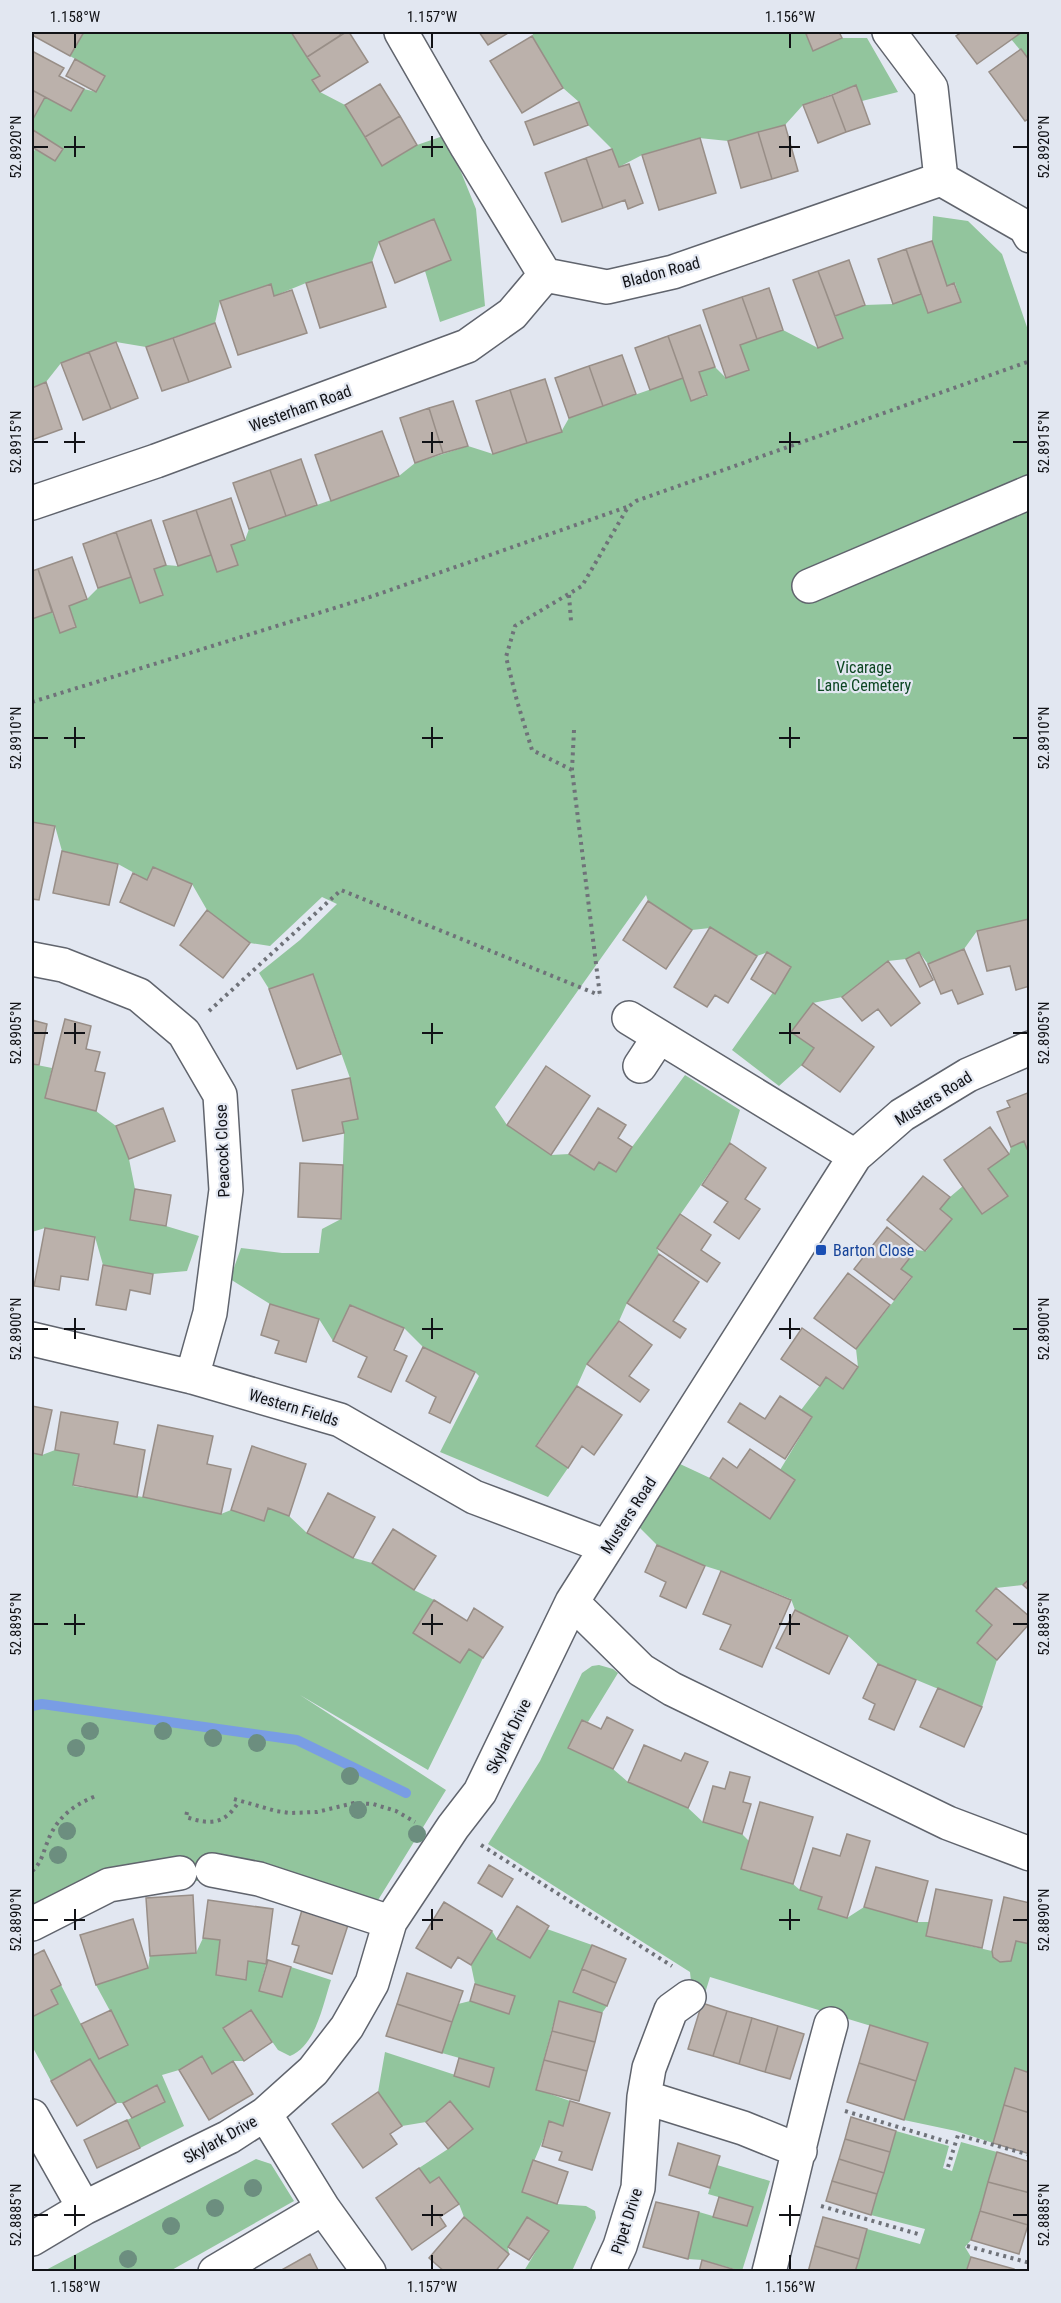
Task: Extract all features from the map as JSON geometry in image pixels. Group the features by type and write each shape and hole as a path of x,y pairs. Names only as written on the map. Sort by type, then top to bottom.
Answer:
{"street":[{"path":"401,32 545,276"},
{"path":"888,32 931,88 941,178 1025,227 1029,236"},
{"name":"Bladon Road","path":"545,276 607,287 673,272 941,178"},
{"name":"Westerham Road","path":"32,503 156,461 467,346 512,314 545,276"},
{"path":"809,586 1029,492"},
{"name":"Peacock Close","path":"32,959 63,965 139,995 184,1033 220,1095 225,1191 210,1313 192,1377"},
{"path":"630,1018 855,1156"},
{"path":"640,1066 659,1037"},
{"name":"Musters Road","path":"572,1602 855,1156 902,1115 968,1075 1029,1048"},
{"name":"Western Fields","path":"32,1339 192,1377 340,1420 474,1497 607,1547"},
{"path":"572,1602 640,1670 672,1689 948,1823 1029,1852"},
{"name":"Skylark Drive","path":"32,2239 84,2208 229,2137 265,2114 313,2071 347,2027 372,1983 390,1922 448,1834 480,1792 572,1602"},
{"path":"212,1870 259,1878 390,1922"},
{"path":"32,1924 102,1887 180,1873"},
{"name":"Pipet Drive","path":"608,2271 620,2246 638,2188 644,2097 649,2068 671,2010 689,1997"},
{"path":"769,2271 800,2151 809,2100 831,2024"},
{"path":"644,2097 743,2128 800,2151"},
{"path":"265,2114 323,2208 369,2271"},
{"path":"32,2116 84,2208"},
{"path":"215,2271 323,2208"}],"path":[{"path":"32,702 370,597 628,507 636,501 1029,361"},
{"path":"572,770 532,750 516,701 506,657 515,626 582,586 628,507"},
{"path":"569,595 571,621"},
{"path":"574,730 572,770 599,995"},
{"path":"184,1033 341,890 599,995 630,1018"},
{"path":"32,1871 41,1860 48,1840 59,1821 72,1808 96,1796"},
{"path":"234,1799 290,1813 317,1812 354,1803 373,1804 396,1811 448,1834 673,1966 684,1979 689,1997"},
{"path":"187,1812 186,1817 206,1823 214,1822 231,1813 239,1800"},
{"path":"809,2100 948,2142"},
{"path":"948,2167 958,2135 1029,2155"},
{"path":"788,2196 918,2234"},
{"path":"967,2246 1029,2263"}],"green space":[{"path":"84,32 291,32 320,76 313,81 320,92 345,105 382,165 417,145 446,135 476,209 485,306 440,322 425,271 451,260 434,219 379,242 372,262 274,296 270,284 220,301 215,323 146,347 116,342 61,363 46,382 32,388 32,156 35,149 55,161 63,149 33,130 33,119 45,97 71,111 84,89 96,92 105,76 70,56"},
{"path":"534,32 805,32 813,51 842,38 867,38 898,92 862,101 856,85 803,105 785,125 728,141 699,138 642,155 619,167 612,149 588,125 579,102 563,88 532,36"},
{"path":"1022,32 1029,32 1029,61 1011,39"},
{"name":"Vicarage Lane Cemetery","path":"933,216 968,221 1002,254 1029,333 1029,919 977,931 964,949 928,964 919,952 906,959 888,961 842,997 813,1003 792,1032 814,1048 802,1065 779,1086 732,1050 791,967 768,952 757,956 710,928 692,930 648,901 646,895 495,1107 507,1125 551,1155 569,1154 594,1170 599,1162 632,1147 685,1075 740,1110 730,1143 657,1248 659,1254 627,1303 619,1321 587,1364 577,1386 536,1445 568,1468 548,1497 440,1452 479,1376 475,1372 423,1347 404,1328 351,1305 333,1341 319,1319 270,1304 230,1279 241,1248 282,1253 319,1253 322,1229 341,1219 344,1133 342,1122 350,1078 313,974 269,989 259,973 300,940 337,904 322,897 270,946 250,943 207,910 192,884 153,867 147,880 118,864 62,851 55,826 32,822 32,619 52,612 60,632 76,627 69,606 87,599 98,588 131,577 140,603 163,595 154,569 166,565 178,566 211,555 217,571 237,565 231,545 245,540 249,529 399,476 415,463 468,446 493,454 561,432 569,418 683,378 691,401 707,396 699,372 715,367 726,378 749,370 740,345 783,330 818,348 843,338 835,316 865,305 893,304 921,294 928,313 961,302 955,283 947,286 932,241"},
{"path":"32,1064 52,1068 45,1098 96,1111 116,1126 129,1159 135,1189 130,1220 166,1226 199,1236 187,1271 153,1274 103,1265 95,1237 45,1228 32,1232"},
{"path":"1024,1141 1027,1149 1030,1148 1029,1578 1023,1585 996,1588 976,1611 992,1625 977,1643 997,1660 982,1707 878,1664 848,1636 795,1610 791,1599 657,1545 637,1525 680,1464 710,1478 770,1518 795,1480 780,1470 812,1417 801,1410 826,1377 843,1389 858,1367 856,1349 912,1278 901,1269 916,1250 926,1251 951,1219 940,1209 950,1197 963,1186 982,1214 1007,1197 988,1169 1009,1154 1011,1147"},
{"path":"55,1450 79,1454 73,1486 143,1497 221,1514 231,1510 264,1521 268,1508 289,1516 307,1533 354,1558 372,1563 434,1600 413,1633 460,1663 469,1649 483,1658 428,1770 300,1695 446,1790 375,1905 266,1864 240,1860 203,1880 32,1907 32,1453 42,1455"},
{"path":"599,1665 618,1673 588,1722 582,1720 569,1748 613,1769 628,1782 688,1808 703,1822 742,1834 749,1841 741,1869 793,1884 800,1890 822,1897 819,1909 847,1918 864,1907 917,1922 929,1922 927,1936 992,1951 993,1957 1000,1962 1011,1961 1016,1941 1029,1944 1029,2073 1015,2069 993,2143 956,2131 904,2120 927,2043 710,1977 702,2003 693,2000 690,1972 488,1844 540,1761 582,1673 592,1666"},
{"path":"547,1929 592,1945 573,1992 607,2006 602,2013 559,2002 536,2089 570,2101 563,2126 549,2122 522,2192 557,2204 586,2206 595,2211 596,2218 572,2271 524,2271 548,2231 527,2217 508,2247 509,2254 464,2217 459,2204 439,2177 430,2183 419,2168 473,2129 451,2102 426,2122 402,2126 378,2092 385,2052 489,2086 494,2068 442,2053 458,2004 470,2001 509,2014 475,1984 471,1965 492,1931 497,1939 530,1958"},
{"path":"203,1938 220,1940 216,1975 246,1980 248,1961 266,1964 259,1991 282,1997 291,1967 331,1980 325,2001 312,2034 299,2051 290,2056 278,2050 250,2010 223,2028 244,2061 233,2061 212,2074 201,2057 179,2070 162,2075 184,2126 140,2148 127,2120 165,2102 156,2086 123,2103 116,2103 90,2059 51,2081 32,2046 32,2017 58,2004 51,1990 61,1985 99,2059 128,2044 96,1985 148,1968 150,1956 196,1953"},
{"path":"896,2131 949,2146 943,2168 952,2171 961,2142 997,2152 971,2240 965,2247 971,2257 966,2271 855,2272 867,2229 920,2244 925,2229 871,2215"},
{"path":"256,2159 271,2164 294,2201 170,2271 44,2271"},
{"path":"717,2165 770,2181 742,2271 702,2260 688,2259 699,2212 747,2226 753,2207 708,2194"}],"building":[{"path":"34,32 84,32 70,56 32,35"},
{"path":"291,32 338,32 341,35 307,57"},
{"path":"349,32 368,62 320,92 312,80 320,76 307,57"},
{"path":"479,32 510,32 488,45"},
{"path":"839,32 842,38 813,51 806,34"},
{"path":"962,32 1022,32 977,64 956,36"},
{"path":"532,36 563,88 522,113 490,61"},
{"path":"1021,49 1030,61 1030,118 1025,121 989,72"},
{"path":"32,51 64,68 59,76 84,89 71,111 32,90"},
{"path":"75,59 105,76 96,92 66,76"},
{"path":"380,84 400,116 365,137 345,105"},
{"path":"856,85 870,124 846,132 832,95"},
{"path":"32,90 45,97 33,119 32,119"},
{"path":"832,95 846,132 818,143 803,105"},
{"path":"579,102 588,125 534,145 525,122"},
{"path":"400,116 417,145 382,166 365,137"},
{"path":"785,125 798,171 772,179 758,132"},
{"path":"33,130 63,149 55,161 32,147"},
{"path":"758,132 772,179 741,188 728,141"},
{"path":"700,138 716,193 659,210 642,155"},
{"path":"612,149 619,167 629,164 643,203 628,209 625,200 603,208 586,158"},
{"path":"586,158 603,208 562,222 545,173"},
{"path":"434,219 451,260 395,283 379,242"},
{"path":"932,241 947,286 954,283 961,302 928,313 906,249"},
{"path":"906,249 921,294 893,304 878,259"},
{"path":"849,260 865,305 835,316 818,271"},
{"path":"372,262 386,307 320,328 306,283"},
{"path":"818,271 843,338 818,348 793,280"},
{"path":"271,284 274,296 292,290 307,333 238,355 220,301"},
{"path":"769,288 783,330 757,339 742,297"},
{"path":"742,297 757,339 740,345 749,370 726,378 703,310"},
{"path":"215,323 231,367 189,382 173,338"},
{"path":"700,325 715,367 699,372 707,395 691,401 668,336"},
{"path":"668,336 683,378 650,390 635,348"},
{"path":"173,338 189,382 162,391 146,347"},
{"path":"116,342 138,398 111,409 89,352"},
{"path":"89,352 111,409 83,420 61,363"},
{"path":"622,355 636,394 603,406 589,366"},
{"path":"589,366 603,406 569,418 555,378"},
{"path":"545,379 562,432 527,443 510,390"},
{"path":"46,382 62,429 32,440 32,388"},
{"path":"510,390 527,443 493,454 476,401"},
{"path":"453,401 468,446 443,453 429,408"},
{"path":"429,408 443,453 415,463 400,418"},
{"path":"382,431 399,476 331,501 315,455"},
{"path":"301,459 317,505 286,516 270,470"},
{"path":"270,470 286,516 249,529 233,483"},
{"path":"231,498 245,540 231,545 238,565 217,572 196,510"},
{"path":"196,510 211,555 178,566 163,521"},
{"path":"151,520 166,565 154,569 163,595 140,603 116,532"},
{"path":"116,532 131,577 98,588 83,544"},
{"path":"72,557 87,599 69,606 76,627 60,633 38,569"},
{"path":"38,569 52,612 32,619 32,571"},
{"path":"32,822 55,826 39,900 32,899"},
{"path":"62,851 118,864 109,905 53,893"},
{"path":"153,867 192,884 174,926 120,902 133,873 147,880"},
{"path":"648,901 692,930 666,969 623,940"},
{"path":"207,910 250,943 223,978 180,945"},
{"path":"1029,919 1030,986 1016,990 1010,966 987,971 977,931"},
{"path":"710,927 757,956 728,1003 715,995 707,1007 674,987"},
{"path":"964,949 983,994 958,1004 952,990 941,994 928,964"},
{"path":"767,952 791,967 775,994 751,979"},
{"path":"919,952 933,980 920,987 906,959"},
{"path":"888,961 920,1003 891,1026 878,1009 862,1021 842,997"},
{"path":"313,974 341,1054 297,1069 269,989"},
{"path":"813,1003 874,1047 840,1092 802,1065 814,1048 791,1032"},
{"path":"65,1019 91,1026 86,1049 100,1052 95,1071 105,1073 96,1111 45,1098"},
{"path":"32,1020 47,1024 39,1065 32,1064"},
{"path":"546,1066 590,1096 551,1155 507,1125"},
{"path":"350,1078 358,1119 342,1122 344,1133 303,1141 292,1090"},
{"path":"1030,1092 1030,1148 1027,1149 1024,1141 1011,1147 997,1112 1010,1107 1007,1101"},
{"path":"163,1108 175,1141 129,1159 116,1126"},
{"path":"598,1108 626,1125 618,1138 632,1147 616,1172 599,1162 594,1170 569,1154"},
{"path":"990,1127 1009,1154 988,1169 1008,1196 982,1214 944,1160"},
{"path":"730,1143 766,1168 745,1199 760,1209 739,1239 714,1222 728,1202 702,1185"},
{"path":"300,1163 343,1165 341,1219 298,1217"},
{"path":"923,1176 950,1197 940,1209 952,1219 925,1251 887,1220"},
{"path":"135,1189 171,1195 166,1226 130,1220"},
{"path":"680,1214 711,1235 701,1250 720,1263 707,1282 657,1248"},
{"path":"887,1227 916,1250 901,1269 912,1277 894,1300 854,1269"},
{"path":"45,1228 95,1237 88,1280 61,1276 59,1290 34,1286"},
{"path":"659,1254 699,1282 673,1321 686,1329 680,1338 627,1303"},
{"path":"103,1265 153,1274 150,1294 130,1290 126,1310 96,1305"},
{"path":"848,1273 890,1305 856,1349 814,1318"},
{"path":"270,1304 319,1319 306,1362 275,1353 279,1341 261,1335"},
{"path":"350,1305 404,1328 394,1350 407,1356 391,1392 358,1377 367,1357 333,1341"},
{"path":"619,1321 652,1345 629,1376 649,1390 640,1402 587,1364"},
{"path":"802,1328 858,1367 843,1389 826,1377 820,1386 781,1359"},
{"path":"423,1347 475,1372 450,1423 429,1413 436,1397 406,1381"},
{"path":"577,1386 622,1415 594,1455 582,1446 568,1468 536,1446"},
{"path":"780,1396 812,1417 785,1459 728,1422 740,1403 765,1419"},
{"path":"32,1406 52,1410 42,1455 32,1453"},
{"path":"61,1412 118,1422 114,1444 145,1450 137,1497 73,1485 79,1454 55,1450"},
{"path":"158,1425 213,1436 207,1464 231,1469 221,1514 143,1497"},
{"path":"252,1446 306,1464 289,1516 268,1508 264,1521 231,1510"},
{"path":"750,1449 795,1480 770,1519 710,1478 723,1458 737,1468"},
{"path":"328,1493 375,1517 353,1558 307,1533"},
{"path":"393,1529 436,1556 414,1590 372,1563"},
{"path":"657,1545 705,1566 686,1608 660,1596 666,1582 645,1572"},
{"path":"721,1571 791,1600 762,1667 720,1649 731,1625 703,1614"},
{"path":"1030,1578 1030,1591 1023,1585"},
{"path":"996,1588 1030,1617 1030,1623 997,1660 977,1643 992,1625 976,1611"},
{"path":"434,1600 467,1621 474,1608 503,1627 483,1658 469,1649 460,1663 413,1633"},
{"path":"795,1610 848,1636 829,1674 776,1648"},
{"path":"878,1664 916,1680 894,1730 869,1719 875,1704 863,1698"},
{"path":"938,1688 982,1707 964,1747 920,1727"},
{"path":"607,1717 633,1730 613,1769 568,1748 582,1720 601,1729"},
{"path":"644,1745 681,1761 685,1753 708,1762 688,1808 628,1782"},
{"path":"730,1772 750,1777 743,1802 751,1804 742,1834 703,1822 713,1786 725,1789"},
{"path":"760,1802 813,1817 793,1884 741,1869"},
{"path":"847,1834 870,1841 847,1918 818,1909 822,1897 800,1890 813,1848 840,1856"},
{"path":"489,1865 513,1879 502,1897 478,1883"},
{"path":"876,1867 928,1881 917,1922 864,1907"},
{"path":"936,1889 992,1900 982,1948 926,1936"},
{"path":"193,1895 196,1953 150,1956 146,1898"},
{"path":"1004,1897 1030,1903 1030,1944 1016,1941 1011,1961 1000,1962 993,1957 992,1951"},
{"path":"208,1900 273,1909 266,1964 248,1961 246,1980 216,1975 220,1940 203,1938"},
{"path":"444,1902 492,1931 471,1965 458,1957 451,1968 416,1948"},
{"path":"517,1906 549,1926 530,1958 497,1939"},
{"path":"302,1910 348,1925 332,1974 294,1962 299,1946 292,1944"},
{"path":"133,1919 148,1968 96,1985 80,1935"},
{"path":"592,1945 626,1959 616,1983 582,1969"},
{"path":"44,1950 61,1985 51,1990 58,2004 32,2017 32,1956"},
{"path":"268,1960 291,1967 282,1997 259,1991"},
{"path":"582,1969 616,1983 607,2006 573,1992"},
{"path":"407,1973 463,1991 452,2022 397,2004"},
{"path":"475,1984 515,1996 509,2014 470,2001"},
{"path":"559,2001 602,2013 595,2042 552,2031"},
{"path":"702,2003 727,2011 713,2056 688,2049"},
{"path":"397,2004 452,2022 442,2053 386,2036"},
{"path":"111,2010 128,2045 99,2059 81,2024"},
{"path":"251,2010 272,2042 244,2061 223,2028"},
{"path":"727,2011 752,2018 739,2064 713,2056"},
{"path":"752,2018 778,2026 765,2072 739,2064"},
{"path":"870,2025 928,2043 916,2081 859,2063"},
{"path":"778,2026 804,2034 790,2079 765,2072"},
{"path":"552,2031 595,2042 587,2071 544,2060"},
{"path":"202,2056 212,2074 233,2061 253,2094 209,2120 179,2070"},
{"path":"459,2058 494,2068 489,2087 454,2076"},
{"path":"90,2059 116,2103 77,2126 51,2081"},
{"path":"544,2060 587,2071 579,2101 536,2090"},
{"path":"859,2063 916,2081 904,2120 847,2102"},
{"path":"1015,2068 1030,2073 1030,2113 1004,2105"},
{"path":"157,2085 165,2102 132,2118 123,2103"},
{"path":"378,2092 402,2126 390,2134 397,2144 363,2168 332,2124"},
{"path":"450,2101 473,2129 448,2149 426,2122"},
{"path":"570,2101 610,2113 592,2170 559,2160 562,2152 542,2146 549,2121 563,2126"},
{"path":"1004,2105 1030,2113 1030,2154 993,2143"},
{"path":"851,2117 896,2131 890,2152 845,2139"},
{"path":"127,2120 140,2148 97,2168 84,2140"},
{"path":"845,2139 890,2152 884,2173 839,2159"},
{"path":"678,2143 720,2156 710,2188 669,2175"},
{"path":"997,2152 1030,2162 1030,2193 988,2182"},
{"path":"839,2159 884,2173 877,2194 832,2181"},
{"path":"533,2160 568,2172 557,2204 522,2192"},
{"path":"419,2168 430,2183 439,2177 459,2204 440,2217 446,2226 412,2250 376,2198"},
{"path":"832,2181 877,2194 871,2215 826,2201"},
{"path":"988,2182 1030,2193 1028,2225 980,2211"},
{"path":"719,2197 753,2207 747,2226 713,2217"},
{"path":"656,2202 699,2212 688,2259 643,2247"},
{"path":"980,2211 1028,2225 1019,2254 971,2240"},
{"path":"464,2217 509,2254 495,2272 445,2272 429,2258"},
{"path":"527,2217 549,2231 529,2260 508,2247"},
{"path":"823,2217 867,2229 859,2259 815,2246"},
{"path":"815,2246 859,2259 855,2272 808,2272"},
{"path":"310,2254 319,2272 278,2272"},
{"path":"971,2257 1014,2269 1013,2272 966,2272"},
{"path":"702,2260 736,2270 736,2272 699,2272"}],"waterway":[{"path":"32,1706 42,1704 297,1740 406,1793"}],"place":[{"name":"Barton Close","path":"821,1250"}]}
